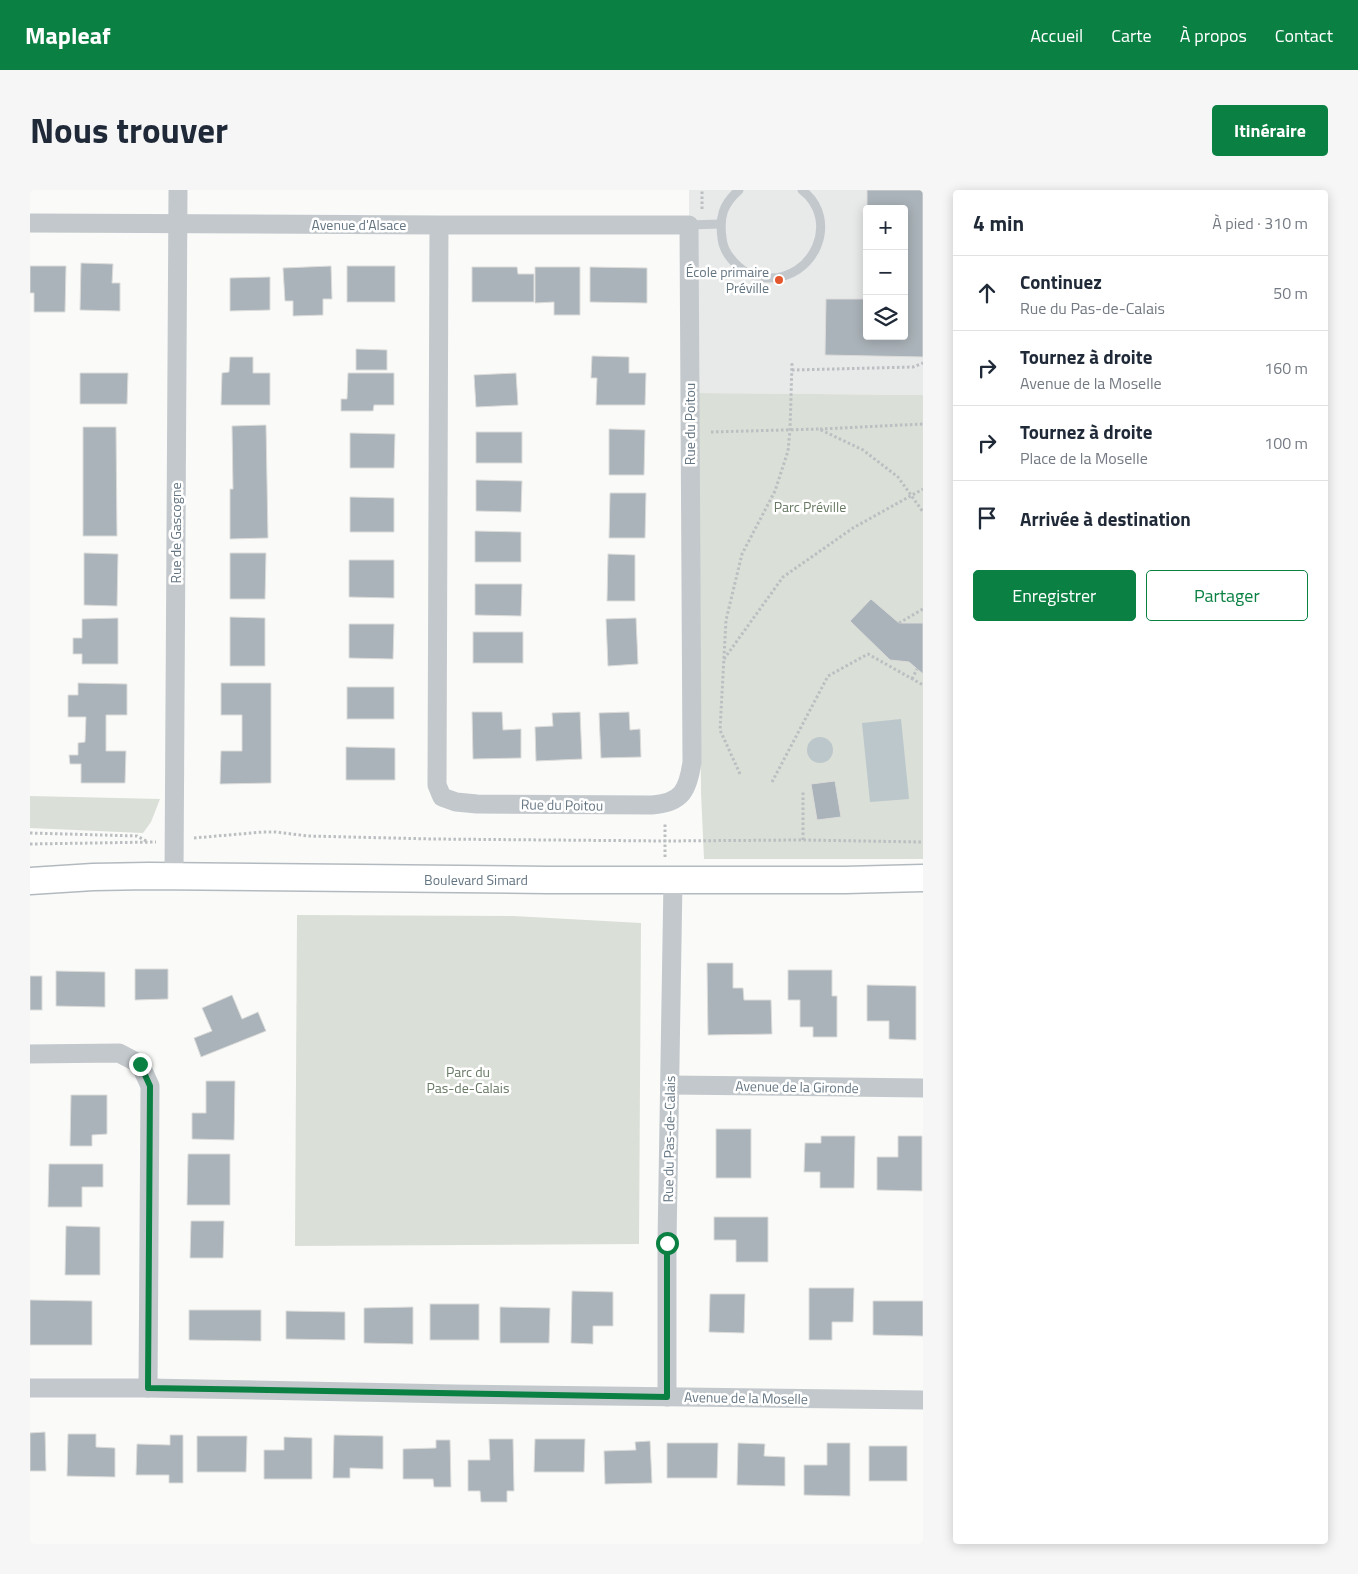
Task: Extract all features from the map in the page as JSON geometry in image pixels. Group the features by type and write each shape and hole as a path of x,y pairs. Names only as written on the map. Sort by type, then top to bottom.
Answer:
{"main road":[{"name":"Boulevard Simard","path":"30,881 93,877 174,876 418,880 669,872 846,880 923,878"}],"street":[{"name":"Rue de Gascogne","path":"174,876 178,190"},
{"name":"Avenue d'Alsace","path":"30,223 689,224"},
{"name":"Rue du Poitou","path":"439,225 437,784 442,797 456,802 477,804 652,806 667,804 678,798 686,787 692,762 689,224"},
{"name":"Rue du Pas-de-Calais","path":"667,1397 670,1086 669,872"},
{"path":"30,1054 118,1053 140,1064 150,1086 148,1388"},
{"name":"Avenue de la Gironde","path":"670,1086 923,1088"},
{"name":"Avenue de la Moselle","path":"30,1388 148,1388 923,1400"}],"lane":[{"path":"739,190 731,197 723,212 720,224 722,244 730,259 742,270 758,277 774,279 791,275 805,266 815,252 820,237 820,220 815,204 802,190"},
{"path":"689,224 720,224"}],"path":[{"path":"740,774 720,730 726,620 742,554 775,491 788,451 792,363"},
{"path":"792,370 913,367 923,363"},
{"path":"690,432 923,424"},
{"path":"819,429 863,450 898,477 923,512"},
{"path":"724,660 783,577 853,528 923,489"},
{"path":"899,623 923,610"},
{"path":"772,782 828,676 868,654 923,685"},
{"path":"912,679 917,669"},
{"path":"803,790 803,840"},
{"path":"665,817 665,841 669,872"},
{"path":"203,836 269,832 322,837 923,842"},
{"path":"30,833 137,836 148,843 30,844"}],"shaded area":[{"name":"École primaire Préville","path":"689,190 923,190 923,395 697,393"},
{"path":"901,719 909,799 870,802 862,723"},
{"path":"820,737 829,741 833,750 829,759 820,763 811,759 807,750 811,741"}],"green space":[{"name":"Parc Préville","path":"697,393 923,395 923,859 704,859 701,792"},
{"path":"30,796 160,799 151,822 143,833 30,828"},
{"name":"Parc du Pas-de-Calais","path":"297,915 513,916 641,923 639,1244 295,1246"}],"building":[{"path":"867,190 923,190 923,357 825,355 826,299 863,299 863,340 908,340 908,205 867,205"},
{"path":"81,263 113,264 112,283 120,283 120,311 80,310"},
{"path":"30,266 66,266 65,312 34,312 34,293 30,293"},
{"path":"331,266 332,299 323,299 323,315 293,316 293,301 285,301 283,268"},
{"path":"347,266 395,266 395,302 347,302"},
{"path":"472,267 517,267 518,274 534,274 534,302 472,302"},
{"path":"535,267 580,267 580,315 554,315 554,302 535,303"},
{"path":"590,267 647,268 647,303 590,302"},
{"path":"270,277 270,310 230,311 230,278"},
{"path":"356,349 387,350 387,370 356,370"},
{"path":"592,356 629,357 629,373 646,373 645,405 596,405 597,378 591,378"},
{"path":"230,357 253,357 253,373 270,373 270,405 221,405 222,373 229,372"},
{"path":"80,373 128,373 127,404 80,404"},
{"path":"348,373 394,373 394,405 374,405 373,411 341,411 341,399 347,399"},
{"path":"516,373 518,405 476,407 474,375"},
{"path":"266,425 268,538 230,539 230,489 233,489 232,426"},
{"path":"83,427 116,427 117,536 83,536"},
{"path":"609,429 645,430 644,475 609,475"},
{"path":"476,432 522,432 522,463 476,463"},
{"path":"350,433 395,434 394,468 350,468"},
{"path":"476,480 522,481 521,512 476,511"},
{"path":"610,493 646,493 645,538 609,538"},
{"path":"350,497 394,498 394,532 350,532"},
{"path":"475,531 521,532 521,562 475,562"},
{"path":"84,553 118,554 117,606 84,605"},
{"path":"230,553 266,553 265,599 230,599"},
{"path":"608,554 635,555 635,601 607,601"},
{"path":"349,560 394,560 394,598 349,597"},
{"path":"475,584 522,584 521,616 475,615"},
{"path":"871,599 899,623 923,623 923,674 909,662 890,660 850,621"},
{"path":"230,617 265,618 265,666 230,666"},
{"path":"118,618 118,664 82,664 82,654 73,654 73,638 82,638 82,619"},
{"path":"636,618 638,664 608,666 606,619"},
{"path":"349,624 394,624 393,659 349,658"},
{"path":"473,632 523,632 523,663 473,663"},
{"path":"78,683 127,684 127,715 106,715 106,751 126,751 125,783 81,783 81,764 70,764 69,755 78,755 78,743 85,742 86,717 68,717 68,695 78,695"},
{"path":"221,683 271,683 271,783 220,784 221,751 242,751 242,715 221,715"},
{"path":"347,687 394,687 394,719 347,719"},
{"path":"472,712 502,712 503,730 521,729 521,758 473,759"},
{"path":"580,712 582,759 536,761 535,727 553,726 552,713"},
{"path":"629,712 630,730 640,729 641,757 601,758 599,713"},
{"path":"346,747 395,748 395,780 346,780"},
{"path":"835,781 841,817 817,820 811,784"},
{"path":"707,963 733,963 733,988 743,988 744,1000 771,1000 772,1034 708,1035"},
{"path":"135,969 168,969 168,999 135,1000"},
{"path":"788,970 832,970 832,996 837,996 837,1037 813,1037 813,1027 800,1027 800,1000 788,1000"},
{"path":"56,971 105,972 105,1007 56,1006"},
{"path":"30,976 42,976 42,1010 30,1010"},
{"path":"867,985 916,986 916,1040 889,1039 889,1021 867,1021"},
{"path":"232,995 242,1019 258,1012 266,1031 201,1057 194,1038 212,1031 202,1008"},
{"path":"206,1081 235,1081 234,1140 192,1139 192,1113 206,1113"},
{"path":"71,1095 107,1095 107,1134 92,1135 92,1146 70,1146"},
{"path":"716,1129 751,1129 751,1178 716,1178"},
{"path":"821,1136 855,1136 854,1188 820,1188 820,1172 804,1172 805,1143 821,1143"},
{"path":"898,1136 922,1136 922,1191 877,1190 877,1157 898,1157"},
{"path":"188,1154 230,1154 230,1205 187,1205"},
{"path":"49,1164 103,1164 103,1187 82,1187 82,1207 48,1207"},
{"path":"714,1217 768,1217 768,1262 736,1262 736,1240 714,1240"},
{"path":"191,1221 224,1221 223,1258 190,1258"},
{"path":"66,1226 100,1227 100,1275 65,1275"},
{"path":"809,1288 854,1288 853,1322 832,1322 832,1340 809,1340"},
{"path":"572,1291 613,1292 613,1326 593,1326 593,1344 571,1343"},
{"path":"710,1294 745,1294 744,1333 709,1332"},
{"path":"30,1300 92,1301 92,1345 30,1345"},
{"path":"873,1301 923,1301 923,1336 873,1335"},
{"path":"430,1304 479,1304 479,1340 430,1340"},
{"path":"413,1307 413,1344 364,1343 364,1308"},
{"path":"500,1307 550,1308 549,1343 500,1343"},
{"path":"189,1310 261,1310 261,1341 189,1340"},
{"path":"286,1311 345,1312 345,1340 286,1339"},
{"path":"45,1432 46,1471 30,1471 30,1433"},
{"path":"68,1434 96,1434 96,1447 115,1448 115,1477 67,1476"},
{"path":"170,1435 183,1435 183,1483 169,1483 169,1475 136,1475 137,1444 170,1445"},
{"path":"334,1435 383,1436 383,1469 350,1468 350,1478 333,1478"},
{"path":"197,1436 247,1436 246,1472 197,1472"},
{"path":"284,1437 312,1438 312,1479 264,1479 264,1450 284,1450"},
{"path":"489,1439 513,1439 514,1491 507,1491 507,1502 481,1502 480,1491 468,1491 468,1460 490,1460"},
{"path":"535,1439 585,1439 584,1472 534,1472"},
{"path":"436,1440 450,1440 451,1487 434,1487 433,1479 403,1479 403,1449 436,1448"},
{"path":"650,1441 652,1483 605,1484 604,1451 636,1450 635,1442"},
{"path":"667,1443 718,1443 717,1478 667,1478"},
{"path":"738,1443 765,1444 764,1456 785,1457 785,1486 737,1485"},
{"path":"827,1443 850,1443 850,1496 804,1495 804,1465 827,1465"},
{"path":"869,1446 907,1446 907,1481 869,1481"}],"place":[{"name":"École primaire Préville","path":"779,280"}],"route":[{"path":"140,1064 150,1086 148,1388 667,1397 667,1243"}]}
